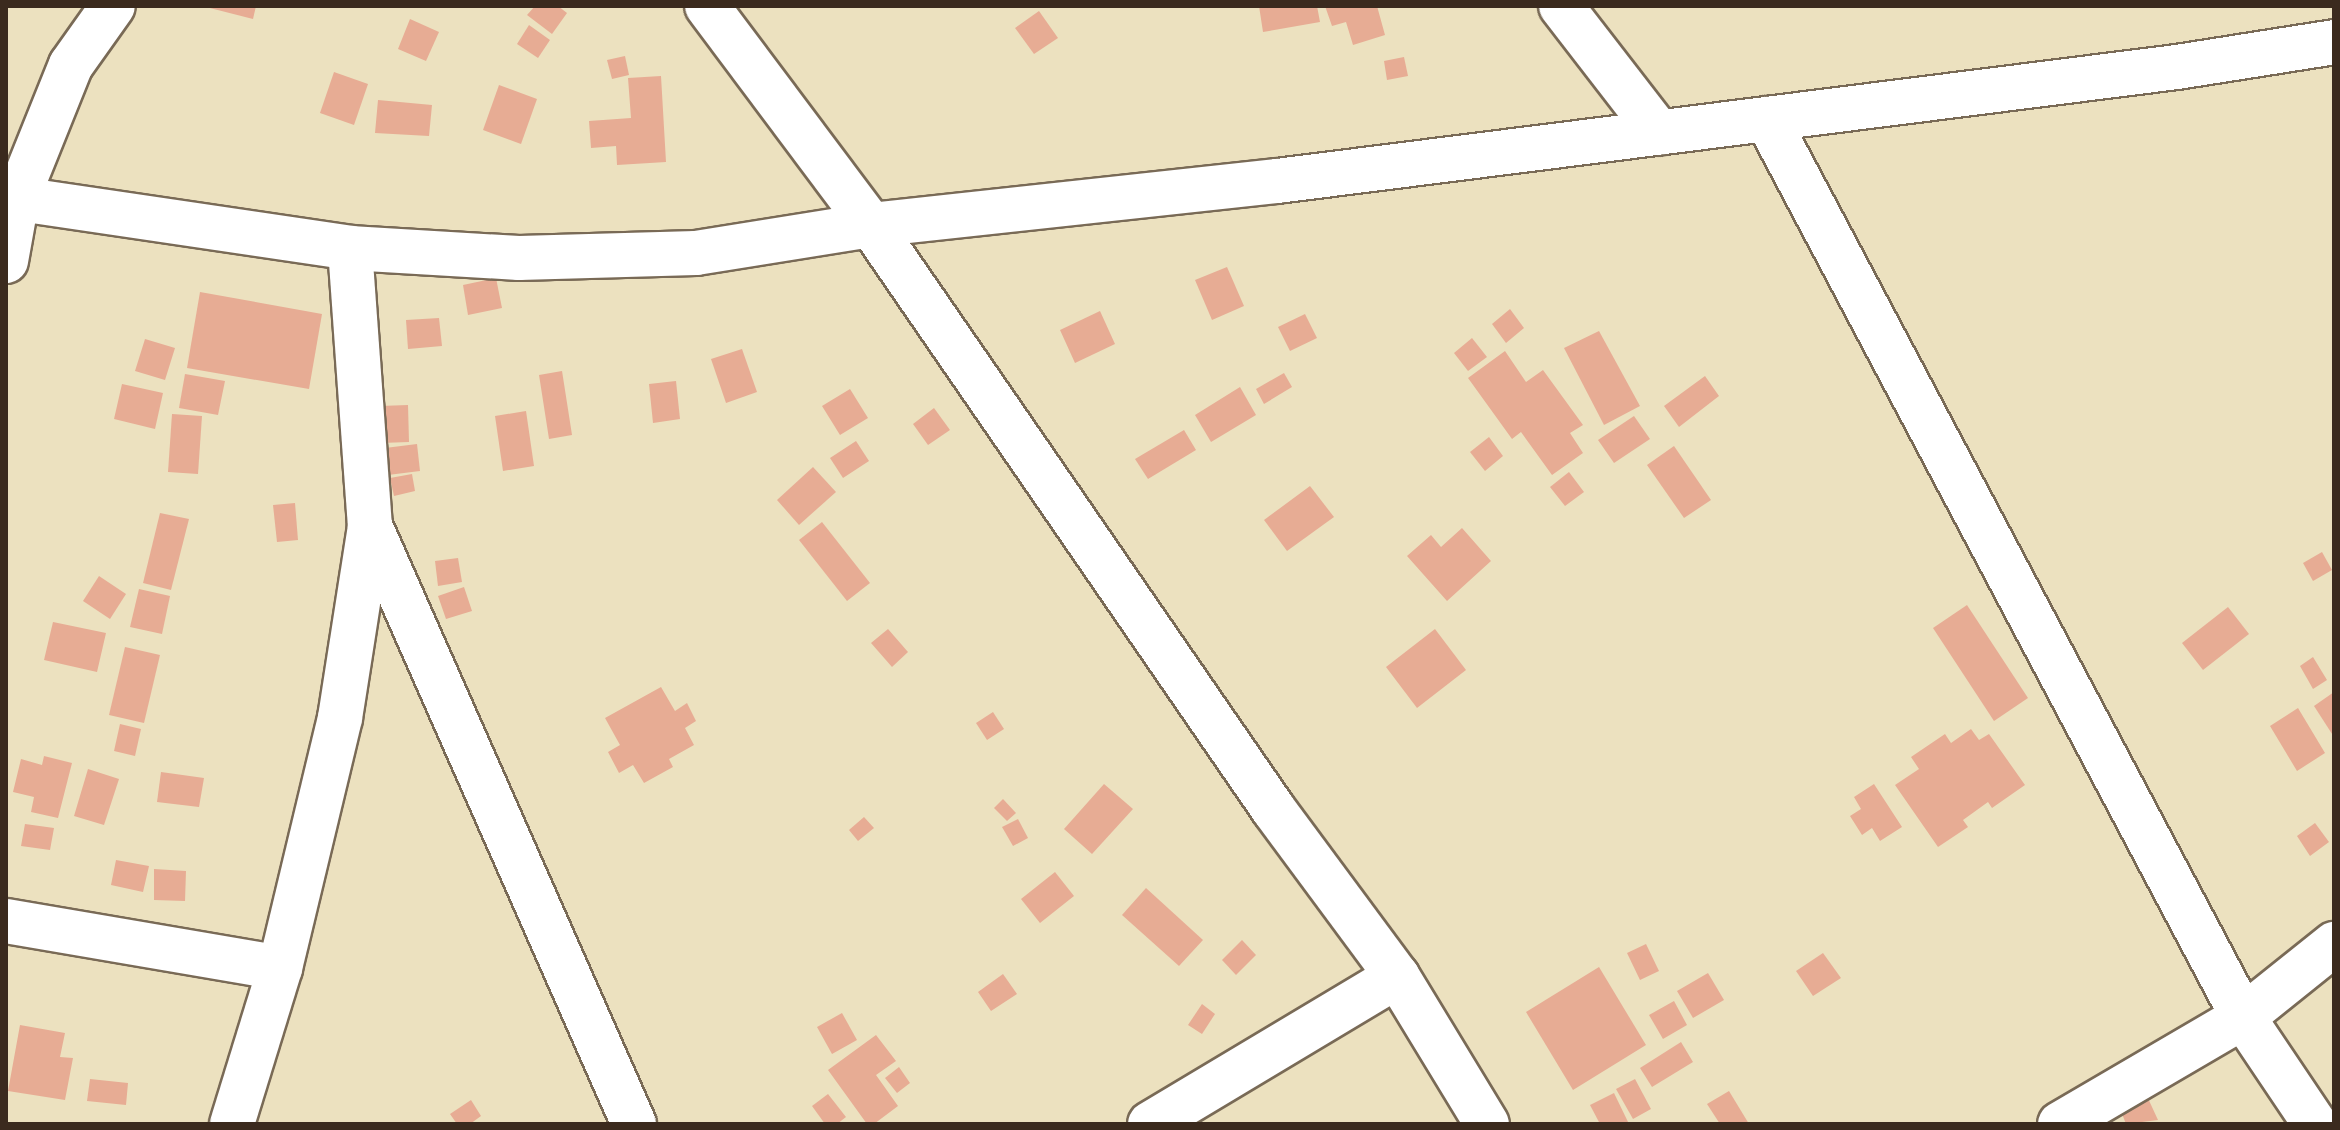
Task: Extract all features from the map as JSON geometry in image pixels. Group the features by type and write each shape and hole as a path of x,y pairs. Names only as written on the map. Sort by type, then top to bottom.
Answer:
{"street":[{"path":"6,261 12,198 71,65 113,6"},
{"path":"707,6 871,225 1265,797 1397,976 1487,1124"},
{"path":"1561,6 1659,133"},
{"path":"12,198 350,248 519,258 696,253 871,225 1277,181 2177,67 2334,42"},
{"path":"1767,119 2243,1017 2315,1124"},
{"path":"232,1124 280,968 340,718 370,526 350,248"},
{"path":"370,526 634,1124"},
{"path":"6,921 280,968"},
{"path":"2060,1124 2243,1017 2334,944"},
{"path":"1150,1124 1397,976"}],"building":[{"path":"202,6 256,6 253,19"},
{"path":"535,6 558,6 567,13 552,34 527,15"},
{"path":"1259,6 1317,6 1320,22 1263,32"},
{"path":"1325,6 1377,6 1385,35 1353,45 1346,22 1332,26"},
{"path":"1039,11 1058,38 1034,54 1015,28"},
{"path":"410,19 439,32 426,61 398,49"},
{"path":"529,25 550,40 538,58 517,44"},
{"path":"625,56 629,75 612,79 607,60"},
{"path":"1404,57 1408,76 1387,80 1384,61"},
{"path":"334,72 368,84 354,125 320,113"},
{"path":"661,76 666,162 617,165 616,146 591,148 589,121 631,118 628,78"},
{"path":"499,85 537,99 521,144 483,130"},
{"path":"378,100 432,105 429,136 375,133"},
{"path":"1227,267 1244,306 1212,320 1195,280"},
{"path":"496,278 502,308 468,315 463,285"},
{"path":"200,292 322,314 309,389 187,368"},
{"path":"1510,309 1524,328 1506,343 1492,324"},
{"path":"1100,311 1115,344 1075,363 1060,330"},
{"path":"1305,314 1317,338 1290,351 1278,327"},
{"path":"439,318 442,346 408,349 406,320"},
{"path":"1599,331 1640,406 1604,425 1564,348"},
{"path":"1472,338 1487,357 1468,371 1454,353"},
{"path":"145,339 175,348 165,380 135,371"},
{"path":"742,349 757,392 726,403 711,359"},
{"path":"1505,351 1526,382 1543,370 1583,425 1570,433 1583,453 1552,475 1521,432 1512,439 1468,378"},
{"path":"562,371 572,435 549,439 539,375"},
{"path":"1284,373 1292,387 1264,404 1256,389"},
{"path":"185,374 225,381 218,415 179,408"},
{"path":"1705,376 1719,396 1679,427 1664,406"},
{"path":"676,381 680,419 653,423 649,384"},
{"path":"122,384 163,393 155,429 114,419"},
{"path":"1240,387 1256,415 1211,442 1195,415"},
{"path":"850,389 868,418 840,435 822,406"},
{"path":"408,405 409,442 381,443 380,406"},
{"path":"934,408 950,430 928,445 913,424"},
{"path":"526,411 534,466 503,471 495,416"},
{"path":"172,414 202,416 198,474 168,472"},
{"path":"1634,416 1650,439 1614,463 1598,440"},
{"path":"1184,430 1196,450 1148,479 1135,459"},
{"path":"1489,437 1503,456 1485,471 1470,452"},
{"path":"856,441 869,461 843,478 830,458"},
{"path":"417,444 420,471 388,475 385,448"},
{"path":"1674,446 1711,500 1684,518 1647,465"},
{"path":"813,467 836,492 799,525 777,500"},
{"path":"1569,472 1584,492 1565,506 1550,487"},
{"path":"412,474 415,491 394,496 390,478"},
{"path":"1310,486 1334,517 1287,551 1264,520"},
{"path":"295,503 298,540 277,542 273,505"},
{"path":"160,513 189,519 171,590 143,583"},
{"path":"822,522 870,583 847,601 799,540"},
{"path":"1462,528 1491,561 1447,601 1407,556 1431,535 1441,547"},
{"path":"2322,552 2332,570 2313,581 2303,563"},
{"path":"458,558 462,582 438,586 435,561"},
{"path":"99,576 126,594 110,619 83,601"},
{"path":"464,587 472,611 446,619 438,596"},
{"path":"139,589 170,596 162,634 130,627"},
{"path":"1967,605 2028,698 1994,721 1933,628"},
{"path":"2228,607 2249,634 2203,670 2182,643"},
{"path":"53,622 106,633 97,672 44,660"},
{"path":"888,629 908,652 892,667 871,643"},
{"path":"1435,629 1466,670 1417,708 1386,667"},
{"path":"125,647 160,655 144,723 109,715"},
{"path":"2313,657 2327,680 2313,689 2300,666"},
{"path":"661,687 675,711 687,703 696,721 685,728 694,745 669,759 673,767 644,783 633,765 619,773 608,752 620,745 605,718"},
{"path":"2334,692 2334,737 2314,706"},
{"path":"2298,708 2325,753 2297,771 2270,726"},
{"path":"993,712 1004,729 987,740 976,723"},
{"path":"120,724 141,729 135,756 114,751"},
{"path":"1971,729 1979,740 1989,734 2025,785 1992,808 1988,802 1963,820 1968,827 1938,847 1895,785 1919,769 1911,757 1945,734 1951,743"},
{"path":"44,756 72,763 58,818 31,812 34,797 13,792 21,759 42,765"},
{"path":"88,769 119,779 104,825 74,816"},
{"path":"161,772 204,778 199,807 157,802"},
{"path":"1104,784 1133,809 1092,854 1064,829"},
{"path":"1874,784 1902,827 1880,841 1872,828 1862,835 1850,816 1861,809 1854,797"},
{"path":"1003,799 1016,813 1007,821 994,808"},
{"path":"864,817 874,828 858,841 849,830"},
{"path":"1018,819 1028,838 1013,846 1002,827"},
{"path":"2315,823 2329,842 2310,856 2297,836"},
{"path":"25,824 54,828 50,850 21,846"},
{"path":"116,860 149,866 143,892 111,885"},
{"path":"154,869 186,871 185,901 154,900"},
{"path":"1055,872 1074,896 1040,923 1021,899"},
{"path":"1146,888 1203,940 1179,966 1122,915"},
{"path":"1242,940 1256,955 1236,975 1222,960"},
{"path":"1646,944 1659,971 1640,980 1627,953"},
{"path":"1823,953 1841,978 1813,996 1796,971"},
{"path":"1599,967 1646,1045 1573,1090 1526,1012"},
{"path":"1708,973 1724,1000 1693,1018 1677,991"},
{"path":"1003,974 1017,994 991,1011 978,992"},
{"path":"1674,1001 1687,1025 1663,1039 1649,1015"},
{"path":"1202,1004 1215,1014 1202,1034 1188,1025"},
{"path":"842,1013 857,1040 832,1054 817,1027"},
{"path":"20,1025 65,1033 60,1057 73,1058 65,1100 8,1091"},
{"path":"876,1035 896,1061 876,1075 898,1106 874,1124 867,1124 828,1070"},
{"path":"1681,1042 1693,1062 1652,1087 1640,1068"},
{"path":"899,1067 910,1083 897,1093 885,1078"},
{"path":"90,1079 128,1083 126,1105 87,1101"},
{"path":"1635,1079 1651,1109 1633,1119 1616,1089"},
{"path":"1729,1091 1749,1124 1720,1124 1707,1104"},
{"path":"1614,1093 1629,1124 1600,1124 1590,1105"},
{"path":"828,1094 846,1117 837,1124 825,1124 812,1106"},
{"path":"2146,1094 2158,1120 2126,1124 2119,1106"},
{"path":"471,1100 481,1116 470,1124 457,1124 450,1114"}]}
